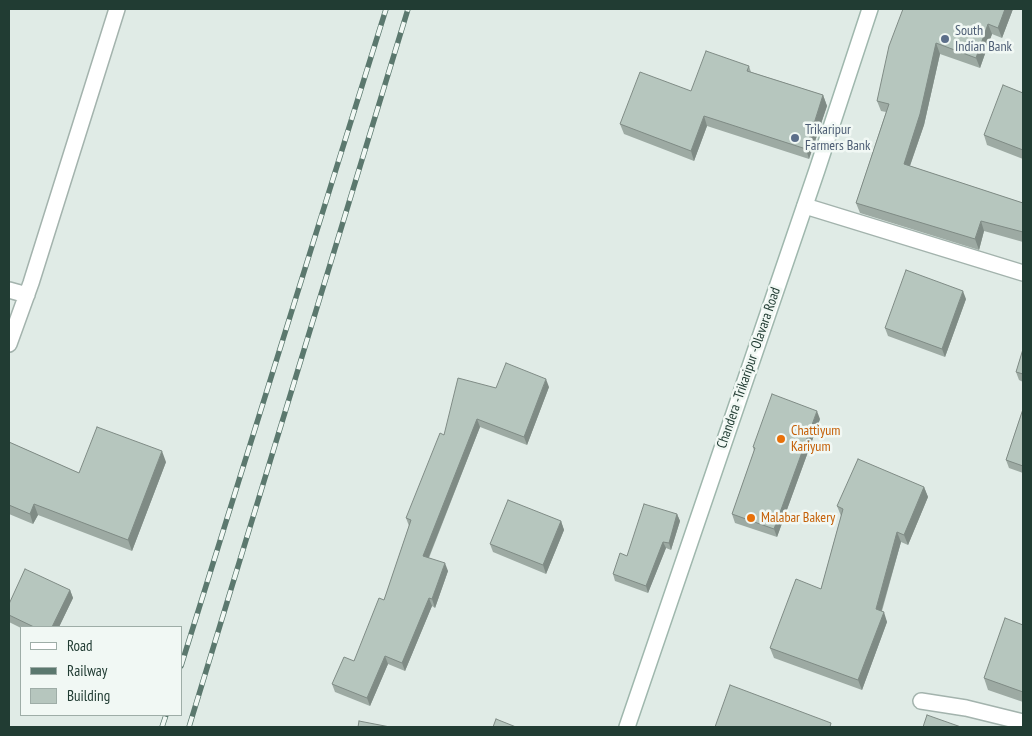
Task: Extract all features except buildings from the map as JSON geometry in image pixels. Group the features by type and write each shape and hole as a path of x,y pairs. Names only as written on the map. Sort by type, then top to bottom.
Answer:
{"main road":[{"path":"9,344 27,295 117,9"},
{"name":"Chandera -Trikaripur -Olavara Road","path":"627,727 805,206 870,9"},
{"path":"805,206 1023,273"},
{"path":"9,290 27,295"},
{"path":"921,701 966,708 1023,722"}],"railway":[{"path":"182,663 386,9"},
{"path":"189,727 408,9"},
{"path":"162,727 166,716"}],"place":[{"name":"South Indian Bank","path":"945,39"},
{"name":"Trikaripur Farmers Bank","path":"795,138"},
{"name":"Chattiyum Kariyum","path":"781,439"},
{"name":"Malabar Bakery","path":"751,518"}]}
